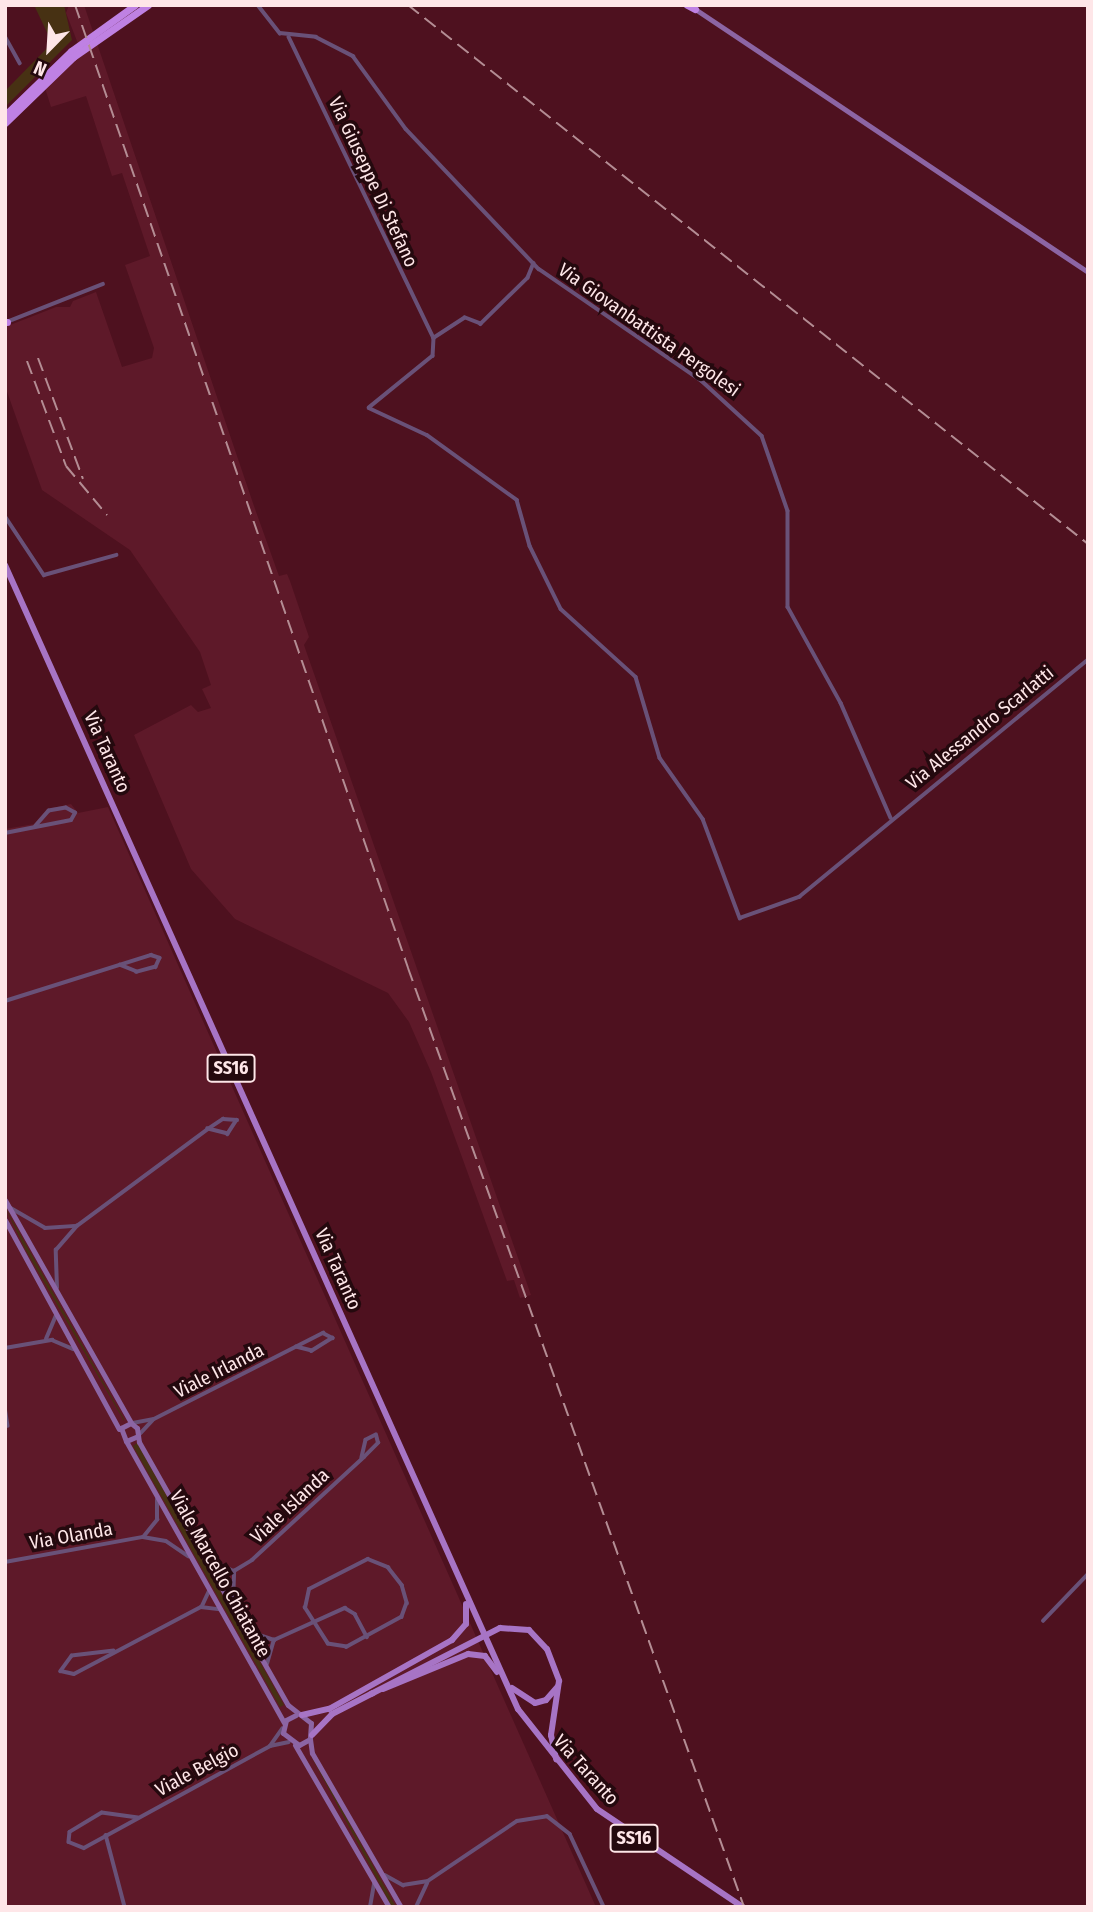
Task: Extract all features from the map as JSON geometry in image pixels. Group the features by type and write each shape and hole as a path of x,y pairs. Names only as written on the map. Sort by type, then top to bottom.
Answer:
{"highway":[{"path":"5,115 135,5"},
{"path":"109,26 148,5"},
{"path":"5,124 32,91"}],"main road":[{"name":"Via Taranto","path":"5,565 519,1709 559,1767 623,1830 743,1907"},
{"path":"311,1737 332,1714 461,1634 468,1608 456,1572"},
{"path":"299,1715 329,1709 493,1631 521,1627 537,1634 559,1681 551,1746 559,1767"},
{"path":"370,1691 476,1653 493,1665 519,1709"},
{"path":"501,1672 516,1694 535,1703 555,1693 559,1681"}],"street":[{"path":"258,5 275,30 289,37"},
{"path":"690,7 1088,272"},
{"path":"5,36 20,63"},
{"name":"Via Giovanbattista Pergolesi","path":"289,37 316,37 363,64 406,129 534,263 722,395 762,436 788,511 788,607 841,704 891,818"},
{"name":"Via Giuseppe Di Stefano","path":"289,37 435,338"},
{"path":"435,338 465,318 481,324 528,278 534,263"},
{"path":"6,322 103,284"},
{"name":"Via Alessandro Scarlatti","path":"435,338 436,353 369,408 427,435 517,500 530,546 561,609 636,677 660,758 703,819 740,918 799,897 891,818 1088,660"},
{"path":"5,516 44,575 116,555"},
{"path":"5,833 71,820 75,813 66,808 49,811 36,826"},
{"path":"5,1001 151,955 160,958 156,967 137,972 120,965"},
{"path":"59,1295 56,1250 76,1226 208,1129 228,1116 237,1120 228,1134 208,1129"},
{"path":"7,1203 45,1228 76,1226"},
{"name":"Viale Marcello Chiatante","path":"7,1203 267,1668 299,1715 311,1723 312,1753 401,1907"},
{"name":"Viale Marcello Chiatante","path":"5,1220 223,1612 292,1744 389,1907"},
{"path":"44,1340 55,1328 56,1312"},
{"name":"Viale Irlanda","path":"131,1423 154,1419 323,1333 333,1338 312,1351 296,1347"},
{"path":"5,1348 44,1340 65,1342 82,1359"},
{"path":"5,1407 8,1426"},
{"name":"Viale Irlanda","path":"138,1436 154,1419"},
{"path":"120,1431 131,1423"},
{"name":"Viale Islanda","path":"234,1572 362,1458 378,1443 376,1435 366,1440 362,1458"},
{"path":"126,1441 138,1436"},
{"name":"Via Olanda","path":"143,1537 157,1520 155,1491"},
{"name":"Via Olanda","path":"5,1562 143,1537 172,1544 196,1563"},
{"path":"205,1557 234,1572 233,1608"},
{"path":"356,1561 375,1561 393,1571 407,1602 397,1622 367,1637 339,1648 323,1641 304,1605 313,1583 356,1561"},
{"path":"1043,1620 1088,1574"},
{"path":"201,1607 209,1587"},
{"path":"114,1651 72,1656 61,1671 74,1674 201,1607 211,1605 223,1612"},
{"path":"245,1628 258,1639 274,1640 345,1608 355,1614 367,1637"},
{"path":"267,1668 274,1640"},
{"path":"284,1725 299,1715"},
{"name":"Viale Belgio","path":"270,1746 284,1725"},
{"path":"292,1744 311,1737"},
{"name":"Viale Belgio","path":"138,1818 102,1813 70,1832 69,1842 84,1848 270,1746 292,1744"},
{"path":"380,1872 403,1885 428,1881 517,1821 547,1816 570,1834 604,1907"},
{"path":"106,1835 125,1904 120,1907"},
{"path":"370,1907 373,1879"},
{"path":"416,1907 428,1881"}],"shaded area":[{"path":"34,5 64,5 72,40 5,107 5,91 52,43"},
{"path":"69,5 84,5 279,576 287,574 290,581 309,637 304,645 531,1295 520,1298 514,1280 507,1281 431,1072 409,1022 388,993 235,919 191,869 134,735 191,705 198,712 211,708 202,689 211,685 200,652 130,550 42,490 5,386 5,327 56,307 70,307 73,301 96,292 122,367 152,358 154,348 125,265 150,256 122,173 112,176 86,96 51,107 45,88 82,54 66,13"},
{"path":"71,804 78,813 108,807 596,1907 8,1907 5,1902 5,829 34,824 47,809"},
{"path":"5,1207 124,1419 124,1421 25,1249"},
{"path":"137,1443 284,1705 280,1707 133,1446"},
{"path":"310,1754 318,1767 396,1907 392,1907"}],"railway":[{"path":"75,5 408,968 744,1907"},
{"path":"408,5 1088,544"},
{"path":"38,358 83,479"},
{"path":"27,361 66,466 107,515"}]}
